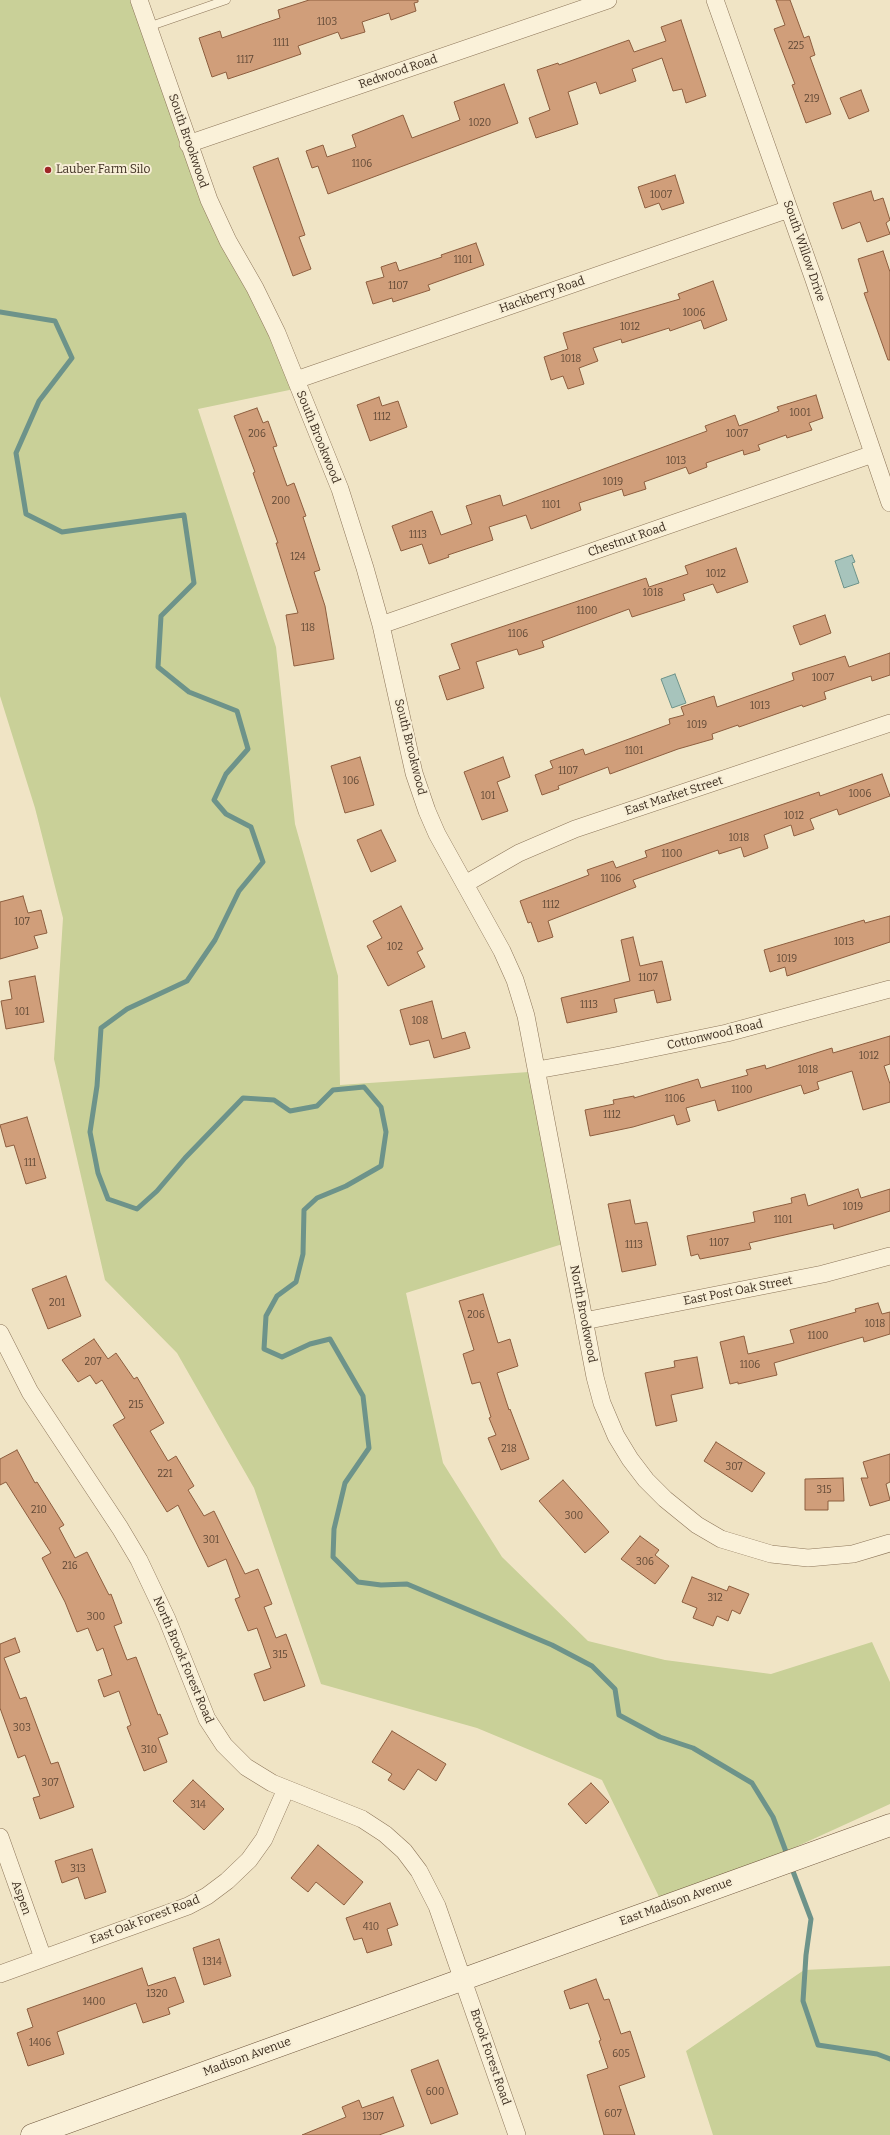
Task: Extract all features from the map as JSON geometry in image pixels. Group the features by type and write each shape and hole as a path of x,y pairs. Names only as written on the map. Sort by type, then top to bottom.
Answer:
{"main road":[{"name":"East Madison Avenue","path":"462,1980 890,1825"},
{"name":"Madison Avenue","path":"32,2135 462,1980"}],"street":[{"name":"South Brookwood","path":"139,0 208,200 228,241 255,288 296,380 340,489 381,625 414,773 437,834 465,884"},
{"name":"Redwood Road","path":"188,144 608,0"},
{"name":"South Willow Drive","path":"715,0 789,209 890,503"},
{"name":"Hackberry Road","path":"296,380 789,209"},
{"name":"Chestnut Road","path":"381,625 873,454"},
{"name":"East Market Street","path":"465,884 519,853 575,829 890,723"},
{"name":"North Brookwood","path":"465,884 502,951 515,980 526,1016 584,1322 602,1403 616,1436 630,1459 646,1480 665,1499 697,1525 721,1539 754,1550 789,1556 838,1556 890,1543"},
{"name":"Cottonwood Road","path":"537,1070 616,1056 727,1033 890,989"},
{"name":"East Post Oak Street","path":"584,1322 829,1272 890,1256"},
{"name":"North Brook Forest Road","path":"0,1333 12,1360 30,1392 120,1528 139,1560 167,1619 214,1733 230,1753 246,1767 272,1783 362,1819 385,1834 404,1851 419,1871 432,1894 462,1980"},
{"name":"East Oak Forest Road","path":"0,1974 188,1906 207,1896 227,1881 249,1860 264,1839 286,1788"},
{"name":"Aspen","path":"0,1837 43,1958"},
{"name":"Brook Forest Road","path":"462,1980 517,2135"}],"lane":[{"path":"148,27 226,0"}],"green space":[{"path":"0,0 134,0 228,241 299,388 198,409 276,647 295,824 338,976 340,1085 529,1072 569,1242 406,1293 443,1463 502,1557 588,1641 665,1660 771,1674 872,1642 890,1682 890,1804 664,1907 602,1780 477,1728 321,1684 254,1488 177,1353 105,1280 54,1059 63,918 35,808 0,696"},
{"path":"890,1966 890,2135 713,2135 686,2051 804,1970"}],"water":[{"path":"852,555 855,562 852,563 859,583 844,588 835,561"},
{"path":"675,674 686,703 672,708 661,679"}],"building":[{"path":"309,0 418,0 418,2 414,3 416,11 391,20 389,13 362,22 365,32 341,39 338,32 298,46 301,54 228,79 226,72 212,77 199,38 220,31 222,38 280,18 278,10"},
{"path":"776,0 790,0 804,38 809,36 815,55 810,57 831,114 806,123 792,85 795,84 774,29 785,25"},
{"path":"681,20 706,96 686,103 682,89 673,91 662,58 632,69 636,81 600,94 596,82 568,92 578,124 536,138 529,118 550,110 537,70 558,63 559,65 629,40 634,52 666,41 661,27"},
{"path":"504,84 518,123 328,194 318,166 312,168 306,151 323,145 327,157 356,147 352,135 403,115 412,138 460,120 454,102"},
{"path":"861,90 869,111 849,119 840,98"},
{"path":"278,158 305,235 299,237 311,269 293,276 253,167"},
{"path":"675,175 684,203 662,210 659,203 645,208 638,187"},
{"path":"871,191 874,201 883,198 890,220 886,223 890,234 867,242 860,222 842,229 833,203"},
{"path":"476,243 484,265 428,285 430,290 393,302 392,298 373,304 366,282 384,277 381,267 396,262 399,271 442,257 441,255"},
{"path":"883,251 890,272 890,360 888,360 864,293 868,292 858,259"},
{"path":"713,281 727,320 704,329 701,320 670,331 669,328 622,343 621,339 593,348 598,361 579,368 584,384 568,389 563,376 551,380 544,357 568,349 563,333 680,299 678,294"},
{"path":"816,395 823,418 809,423 812,430 787,438 786,435 758,445 760,450 744,455 743,450 706,463 707,467 689,474 686,467 644,482 646,489 624,496 622,489 579,503 581,510 531,529 526,515 489,527 493,540 448,555 449,557 429,564 422,544 401,551 392,526 432,511 441,535 472,524 466,506 500,495 503,506 707,431 705,426 735,415 739,426 779,411 777,407"},
{"path":"379,397 382,406 398,401 407,427 370,441 357,405"},
{"path":"257,408 263,423 268,421 277,446 273,447 287,486 294,483 306,516 303,517 320,570 314,572 325,606 334,659 294,666 286,615 298,613 276,543 278,543 253,473 255,472 234,416"},
{"path":"736,548 748,582 717,593 713,584 683,594 685,600 632,617 629,609 542,641 544,647 519,655 517,649 476,662 484,688 447,700 439,676 460,669 451,644 646,578 649,587 688,574 685,566"},
{"path":"825,615 831,633 800,645 793,626"},
{"path":"890,653 890,675 872,681 871,676 824,692 826,699 803,707 802,705 739,727 738,725 712,734 713,739 678,749 610,774 608,767 558,786 559,789 542,795 535,775 553,768 550,761 583,749 585,755 670,724 669,719 684,715 681,707 714,696 717,707 794,680 792,673 845,656 849,667"},
{"path":"360,757 374,805 345,813 331,766"},
{"path":"503,757 510,777 497,782 508,811 482,820 464,772"},
{"path":"882,774 890,796 839,815 837,809 810,819 814,829 794,836 791,825 764,835 768,848 744,857 741,847 719,854 718,850 633,880 636,887 548,921 553,937 538,942 531,922 528,923 520,901 589,875 587,870 613,861 616,868 647,857 645,851 819,792 820,796"},
{"path":"381,830 396,861 371,872 357,840"},
{"path":"23,896 28,913 41,910 47,933 34,936 38,948 0,959 0,902"},
{"path":"401,906 423,949 417,952 425,967 388,986 367,946 382,938 373,921"},
{"path":"890,916 890,942 787,976 785,967 770,972 764,950 864,920 865,923"},
{"path":"633,937 640,966 662,961 671,1000 657,1003 654,990 614,999 617,1012 567,1023 561,998 630,981 621,940"},
{"path":"35,976 44,1022 6,1029 1,1001 12,999 9,981"},
{"path":"432,1001 442,1039 465,1032 470,1048 434,1058 429,1040 410,1045 400,1010"},
{"path":"890,1036 890,1064 884,1066 890,1084 890,1102 863,1110 852,1071 817,1082 819,1089 804,1094 801,1085 718,1111 715,1100 686,1108 690,1121 677,1125 674,1115 633,1127 590,1136 585,1110 614,1104 613,1100 634,1096 634,1098 698,1079 701,1088 748,1075 746,1070 765,1065 766,1069 832,1048 833,1053"},
{"path":"27,1117 46,1178 26,1184 14,1145 6,1147 0,1125"},
{"path":"858,1189 861,1198 890,1189 890,1211 834,1229 833,1224 749,1243 751,1249 700,1259 698,1254 691,1256 687,1236 755,1222 753,1212 792,1203 791,1198 805,1194 808,1206"},
{"path":"630,1200 635,1224 647,1222 656,1265 622,1272 608,1204"},
{"path":"66,1276 81,1316 48,1329 32,1289"},
{"path":"483,1294 498,1343 510,1339 518,1366 497,1373 509,1410 510,1409 529,1459 501,1470 488,1438 496,1435 489,1418 491,1417 480,1382 472,1384 463,1354 474,1350 459,1301"},
{"path":"878,1303 882,1314 890,1312 890,1334 864,1342 863,1337 774,1363 777,1375 738,1384 738,1382 730,1384 720,1342 744,1336 748,1354 794,1343 790,1330 856,1312 855,1309"},
{"path":"94,1339 108,1359 116,1353 134,1379 137,1377 164,1423 150,1431 168,1461 176,1456 194,1486 188,1490 204,1516 214,1511 245,1574 258,1569 272,1604 264,1607 276,1638 286,1634 305,1686 264,1701 254,1674 271,1668 257,1628 248,1631 235,1599 240,1597 226,1559 208,1567 178,1505 167,1512 113,1425 125,1418 102,1380 96,1384 90,1375 78,1382 62,1360"},
{"path":"697,1357 703,1388 671,1395 677,1421 656,1426 645,1373 675,1367 674,1361"},
{"path":"716,1442 765,1473 752,1492 704,1461"},
{"path":"17,1450 35,1483 37,1482 64,1525 59,1528 75,1558 87,1552 109,1595 111,1594 122,1623 114,1626 127,1660 136,1657 158,1715 160,1714 168,1734 158,1738 167,1762 144,1771 127,1727 131,1725 119,1691 104,1697 98,1680 112,1675 103,1648 97,1651 88,1628 77,1632 65,1602 42,1558 51,1553 6,1482 0,1485 0,1459"},
{"path":"890,1454 890,1482 886,1484 890,1500 870,1506 861,1478 868,1478 863,1462"},
{"path":"843,1478 844,1501 828,1501 828,1510 805,1510 805,1479"},
{"path":"563,1480 609,1532 585,1553 539,1501"},
{"path":"640,1536 659,1550 655,1555 669,1566 655,1584 621,1559"},
{"path":"692,1577 727,1591 729,1586 749,1594 740,1614 732,1610 728,1621 717,1616 713,1626 693,1618 697,1608 682,1602"},
{"path":"15,1638 20,1652 4,1658 20,1699 26,1697 51,1764 58,1762 74,1807 40,1819 33,1798 40,1796 25,1755 18,1758 0,1708 0,1644"},
{"path":"392,1731 446,1764 436,1781 418,1769 404,1790 388,1780 392,1774 372,1762"},
{"path":"193,1780 224,1809 204,1830 173,1801"},
{"path":"591,1783 609,1802 586,1824 568,1804"},
{"path":"318,1845 363,1882 344,1905 316,1882 308,1892 291,1878"},
{"path":"92,1849 106,1892 85,1899 78,1877 62,1883 55,1861"},
{"path":"390,1903 398,1925 387,1929 392,1945 367,1953 362,1938 354,1940 346,1918"},
{"path":"219,1939 231,1976 204,1985 193,1948"},
{"path":"142,1968 148,1986 175,1977 184,2002 168,2008 170,2014 143,2023 136,2003 57,2032 64,2054 28,2066 17,2033 33,2027 27,2009"},
{"path":"596,1979 604,2000 609,1999 621,2034 630,2031 645,2077 619,2086 635,2135 604,2135 587,2075 608,2068 599,2041 601,2040 588,2003 570,2009 564,1991"},
{"path":"438,2060 458,2114 431,2124 411,2070"},
{"path":"393,2097 404,2126 379,2135 302,2135 346,2117 342,2107 359,2100 362,2108"}],"waterway":[{"path":"0,312 55,321 72,358 39,401 16,453 26,514 62,532 184,515 194,583 161,616 158,667 189,692 237,711 248,749 226,774 214,800 226,814 251,827 263,862 239,891 215,940 187,981 127,1009 101,1028 97,1086 90,1132 98,1173 108,1199 137,1209 157,1191 185,1158 243,1098 274,1100 290,1111 317,1106 333,1090 364,1087 381,1107 386,1132 381,1166 346,1186 317,1198 304,1210 303,1254 296,1282 277,1296 266,1316 264,1349 282,1357 310,1344 330,1339 363,1396 369,1448 345,1483 334,1529 333,1557 358,1582 381,1585 407,1584 552,1645 592,1666 615,1689 619,1715 660,1737 693,1748 752,1783 773,1817 788,1857"},
{"path":"791,1866 811,1919 806,1955 803,2001 818,2045 877,2054 890,2059"}],"place":[{"name":"Lauber Farm Silo","path":"48,170"}]}
